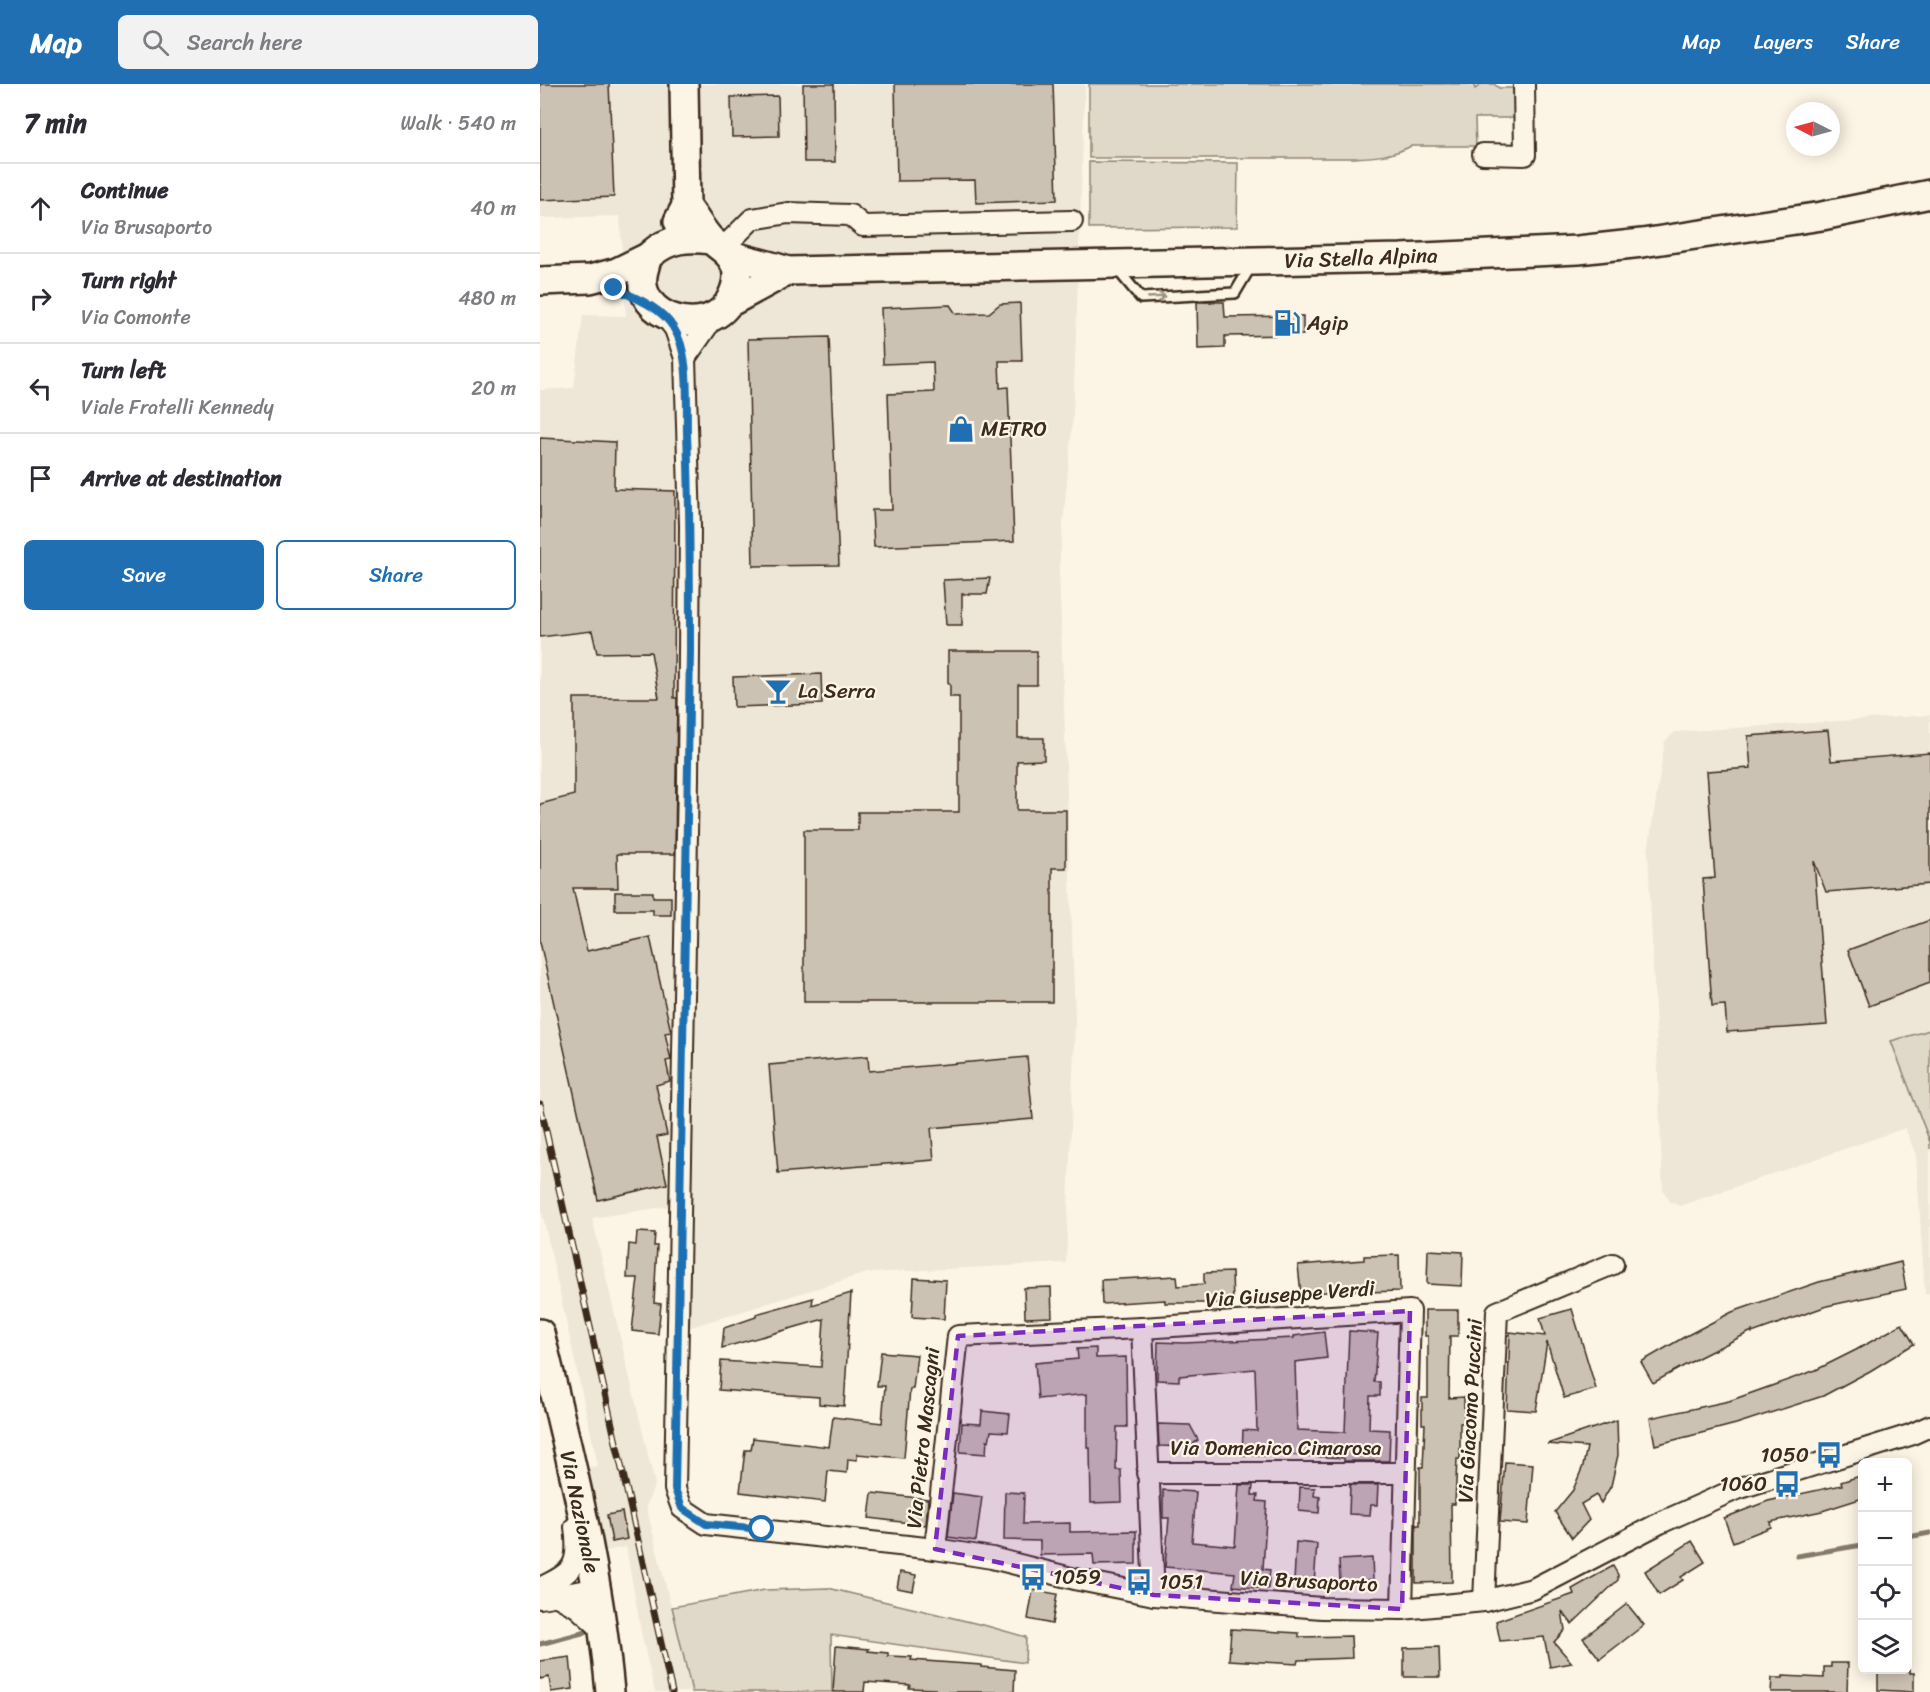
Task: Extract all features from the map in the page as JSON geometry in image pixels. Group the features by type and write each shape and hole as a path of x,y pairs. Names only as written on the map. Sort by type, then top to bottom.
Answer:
{"street":[{"path":"670,242 672,232 686,206 684,84"},
{"path":"1483,154 1525,155 1524,84"},
{"name":"Via Stella Alpina","path":"720,247 742,260 788,271 1401,258 1578,250 1642,243 1822,216 1930,194"},
{"path":"685,358 735,289 737,273 734,263 686,206"},
{"path":"720,247 752,219 788,213 850,215 863,226 1072,221"},
{"path":"540,281 590,279 617,272 648,257 657,248 670,242 693,237 720,247"},
{"path":"648,257 642,279 645,292 675,329 685,358"},
{"name":"Via Stella Alpina","path":"719,311 788,271"},
{"path":"590,279 614,288 679,321 719,311"},
{"name":"Via Brusaporto","path":"685,358 690,526 690,641 675,1489 682,1508 706,1524 935,1549 993,1558 1079,1580 1154,1595 1322,1608 1402,1609 1484,1601 1533,1589 1660,1523 1734,1490 1910,1436 1930,1426"},
{"name":"Via Giacomo Puccini","path":"1484,1601 1497,1312 1613,1264"},
{"name":"Via Giuseppe Verdi","path":"1142,1328 1410,1311 1402,1609"},
{"path":"1142,1328 1154,1595"},
{"name":"Via Pietro Mascagni","path":"935,1549 958,1336 1142,1328"},
{"name":"Via Nazionale","path":"540,1333 575,1477 596,1585 610,1692"},
{"name":"Via Domenico Cimarosa","path":"1148,1473 1405,1473"},
{"path":"554,1591 577,1557 572,1506 575,1477"},
{"path":"540,1588 554,1591 584,1591 596,1585"},
{"path":"554,1591 577,1607 603,1630"}],"highlighted area":[{"path":"1410,1311 1402,1609 1154,1595 935,1549 958,1336"}],"shaded area":[{"path":"540,84 1085,84 1073,415 1059,568 1075,1019 1066,1263 867,1273 671,1333 676,1205 592,1218 655,1484 646,1506 692,1692 655,1692 643,1642 626,1547 605,1551 588,1468 598,1466 540,1203 540,390 574,388 583,315 626,316 620,216 540,218"},
{"path":"1089,84 1474,84 1475,89 1482,84 1494,84 1499,88 1517,88 1517,118 1475,118 1476,146 1411,146 1390,154 1369,157 1089,158"},
{"path":"1089,162 1238,163 1237,227 1089,228"},
{"path":"1930,715 1930,1293 1925,1295 1916,1155 1905,1128 1680,1206 1670,1202 1663,1190 1648,851 1665,741 1675,732"},
{"path":"1930,1030 1930,1142 1891,1041"},
{"path":"828,1588 1026,1637 1025,1663 831,1635 832,1692 692,1692 672,1607 765,1590"}],"building":[{"path":"540,84 609,84 614,197 540,200"},
{"path":"803,84 834,84 835,162 804,162"},
{"path":"895,84 1053,84 1057,200 976,203 975,180 897,181"},
{"path":"778,96 779,136 732,137 731,97"},
{"path":"1197,302 1224,302 1225,317 1303,316 1303,335 1225,336 1225,348 1198,349"},
{"path":"1020,303 1022,361 999,361 1000,388 1008,387 1014,541 874,547 872,510 892,510 888,394 934,392 933,362 883,364 881,308 950,305 956,314 989,313 1000,304"},
{"path":"829,337 839,565 753,566 748,339"},
{"path":"540,438 615,442 614,489 675,491 674,698 677,698 675,854 617,854 618,888 573,888 587,951 650,937 671,1032 665,1033 671,1060 666,1061 670,1081 656,1085 667,1135 657,1137 667,1184 598,1200 540,942 540,804 574,795 574,698 659,698 651,652 597,653 592,631 540,637"},
{"path":"990,578 987,594 962,594 962,625 946,625 943,580"},
{"path":"948,651 1037,651 1037,685 1018,685 1018,738 1044,738 1044,760 1017,761 1017,810 1066,810 1066,868 1052,868 1052,1002 804,1002 804,830 858,830 858,812 959,812 959,697 950,697"},
{"name":"La Serra","path":"821,674 822,704 734,707 733,677"},
{"path":"1828,730 1831,761 1930,753 1930,884 1826,892 1814,861 1827,1025 1727,1032 1725,1005 1712,1006 1703,879 1715,878 1707,771 1751,768 1748,736"},
{"path":"615,892 653,892 653,897 671,897 671,915 653,915 653,910 615,910"},
{"path":"1930,920 1930,983 1869,1006 1848,950"},
{"path":"868,1056 869,1071 1027,1057 1033,1119 931,1128 934,1160 778,1173 769,1065"},
{"path":"637,1232 655,1233 654,1246 657,1246 654,1303 661,1304 658,1334 632,1331 638,1278 627,1278 629,1244 636,1245"},
{"path":"1428,1250 1463,1252 1462,1286 1427,1284"},
{"path":"1399,1255 1400,1291 1365,1292 1365,1289 1301,1294 1298,1265 1364,1260 1364,1256"},
{"path":"1901,1262 1906,1289 1827,1306 1752,1333 1752,1331 1653,1383 1641,1362 1732,1312 1819,1282"},
{"path":"1232,1272 1233,1303 1165,1303 1165,1300 1102,1304 1101,1280 1177,1276 1178,1286 1204,1284 1204,1273"},
{"path":"914,1278 946,1280 944,1319 912,1317"},
{"path":"1051,1287 1052,1317 1025,1318 1024,1288"},
{"path":"851,1293 844,1406 819,1404 819,1397 719,1390 721,1361 821,1367 824,1319 722,1348 724,1328 756,1317 756,1314 813,1298 812,1305"},
{"path":"1572,1309 1596,1389 1564,1398 1547,1342 1536,1411 1507,1409 1510,1332 1545,1336 1540,1318"},
{"path":"1425,1310 1458,1310 1458,1336 1450,1336 1449,1398 1464,1397 1464,1423 1460,1423 1460,1459 1457,1459 1455,1504 1451,1504 1452,1582 1416,1583 1416,1525 1420,1525 1420,1467 1423,1467 1425,1424 1422,1424 1422,1398 1428,1398 1428,1336 1425,1336"},
{"path":"1902,1324 1914,1344 1823,1396 1736,1424 1655,1445 1650,1418 1729,1401 1816,1370"},
{"path":"1349,1331 1378,1333 1374,1382 1380,1382 1380,1396 1370,1396 1369,1429 1390,1430 1389,1461 1344,1461 1344,1458 1268,1454 1268,1456 1242,1455 1243,1430 1257,1431 1255,1369 1179,1376 1179,1381 1157,1380 1158,1342 1294,1338 1294,1336 1324,1332 1327,1358 1295,1362 1297,1430 1345,1432"},
{"path":"1096,1348 1096,1358 1126,1357 1127,1427 1117,1427 1116,1470 1121,1470 1122,1502 1091,1503 1090,1448 1087,1448 1087,1394 1038,1399 1035,1363 1078,1359 1077,1349"},
{"path":"881,1352 917,1355 913,1389 910,1389 904,1458 857,1454 857,1460 848,1459 847,1473 828,1471 825,1502 740,1492 745,1450 751,1450 753,1438 829,1447 833,1417 882,1423 885,1386 877,1386"},
{"path":"982,1411 1010,1414 1008,1432 991,1431 989,1441 987,1440 986,1454 960,1452 962,1423 981,1424"},
{"path":"1617,1420 1618,1455 1611,1486 1601,1503 1596,1495 1581,1504 1589,1520 1572,1538 1555,1512 1573,1490 1583,1466 1587,1447 1547,1444"},
{"path":"1158,1424 1190,1425 1198,1440 1189,1447 1159,1446"},
{"path":"1505,1462 1533,1464 1528,1524 1500,1522"},
{"path":"1858,1477 1858,1500 1822,1511 1770,1522 1771,1527 1733,1542 1724,1518 1768,1501 1842,1485 1841,1482"},
{"path":"1239,1485 1253,1485 1252,1495 1258,1495 1257,1501 1267,1502 1263,1569 1270,1570 1268,1589 1233,1586 1235,1573 1165,1567 1169,1518 1163,1518 1163,1490 1196,1492 1192,1542 1235,1546"},
{"path":"1350,1485 1378,1485 1377,1505 1371,1505 1370,1515 1349,1514"},
{"path":"1300,1487 1315,1488 1314,1496 1320,1497 1319,1513 1299,1511"},
{"path":"1005,1492 1024,1493 1023,1524 1070,1523 1070,1532 1136,1531 1136,1564 1094,1565 1093,1554 1040,1555 1040,1541 1004,1540"},
{"path":"872,1493 928,1499 926,1525 869,1518"},
{"path":"953,1493 982,1497 976,1541 948,1537"},
{"path":"622,1512 627,1539 612,1542 607,1515"},
{"path":"1692,1541 1705,1562 1681,1577 1683,1580 1659,1595 1645,1571"},
{"path":"1296,1542 1317,1544 1314,1584 1294,1582"},
{"path":"1372,1558 1373,1580 1340,1582 1339,1560"},
{"path":"1613,1566 1618,1580 1572,1624 1562,1611 1565,1630 1554,1642 1572,1663 1550,1667 1544,1637 1500,1641 1496,1621 1574,1594 1572,1589"},
{"path":"900,1572 916,1575 913,1591 897,1588"},
{"path":"1033,1590 1057,1594 1052,1624 1028,1619"},
{"path":"1627,1604 1644,1625 1600,1659 1583,1638"},
{"path":"1231,1629 1299,1633 1299,1637 1351,1636 1352,1658 1298,1660 1297,1664 1229,1660"},
{"path":"836,1646 869,1649 868,1651 888,1653 888,1656 912,1657 911,1660 1015,1670 1014,1692 934,1692 935,1689 909,1688 910,1685 865,1682 864,1692 833,1692"},
{"path":"1439,1647 1440,1677 1404,1677 1404,1648"},
{"path":"570,1657 573,1689 551,1692 549,1677 540,1679 540,1661"},
{"path":"1831,1663 1848,1663 1847,1692 1771,1692 1772,1678 1783,1678 1783,1676 1824,1678 1824,1667 1831,1667"},
{"path":"1914,1673 1914,1692 1878,1690 1878,1674"}],"waterway":[{"path":"1912,1536 1930,1533"},
{"path":"1797,1556 1858,1546"},
{"path":"540,1644 590,1631"}],"railway":[{"path":"540,1104 672,1692"}],"place":[{"name":"Agip","path":"1287,323"},
{"name":"METRO","path":"961,429"},
{"name":"La Serra","path":"778,691"},
{"name":"1050","path":"1829,1455"},
{"name":"1060","path":"1787,1484"},
{"name":"1059","path":"1033,1577"},
{"name":"1051","path":"1139,1582"}],"route":[{"path":"614,288 654,306 665,316 675,329 685,358 690,526 690,652 675,1489 682,1508 706,1524 762,1529"}]}
